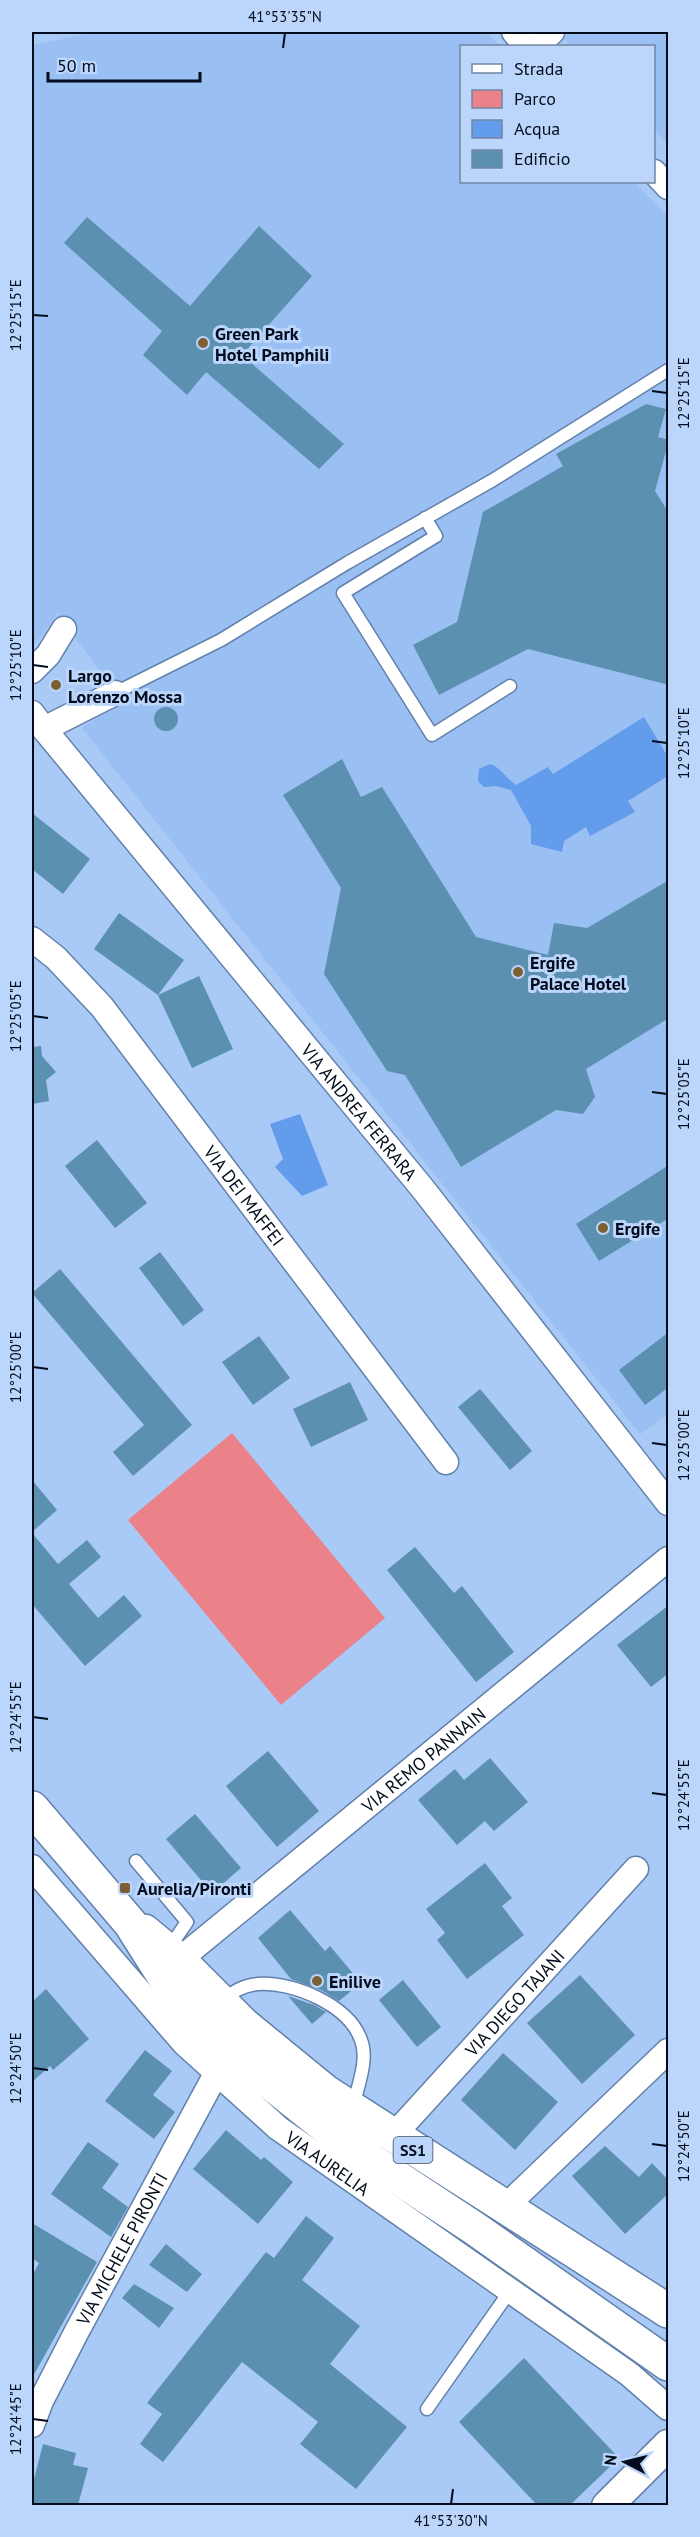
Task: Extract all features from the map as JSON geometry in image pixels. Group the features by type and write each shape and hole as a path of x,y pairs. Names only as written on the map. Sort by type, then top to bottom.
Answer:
{"main road":[{"name":"VIA AURELIA","path":"32,1808 130,1923 162,1976 212,2032 262,2077 351,2147 474,2228 669,2364"},
{"name":"VIA AURELIA","path":"130,1923 174,1954 220,2002 278,2054 352,2110 669,2311"}],"street":[{"path":"514,32 525,45"},
{"path":"538,45 552,32"},
{"path":"655,173 669,187"},
{"path":"32,671 52,649 64,629"},
{"path":"38,721 115,693"},
{"name":"VIA ANDREA FERRARA","path":"38,721 423,1189 669,1503"},
{"name":"VIA DEI MAFFEI","path":"32,939 56,958 102,1007 446,1462"},
{"name":"VIA REMO PANNAIN","path":"174,1954 669,1559"},
{"name":"VIA AURELIA","path":"32,1867 184,2043 216,2074 300,2145 629,2374 669,2408"},
{"name":"VIA DIEGO TAJANI","path":"393,2137 636,1869"},
{"path":"504,2208 669,2051"},
{"name":"VIA MICHELE PIRONTI","path":"32,2425 41,2401 77,2331 216,2074"},
{"path":"351,2147 377,2200"},
{"path":"629,2374 654,2381 669,2379"},
{"path":"607,2505 669,2445"}],"lane":[{"path":"115,693 221,640 346,562 494,480 669,370"},
{"path":"425,518 436,536 343,594 432,735 510,686"},
{"path":"136,1861 187,1922 174,1954"},
{"path":"220,2002 244,1987 276,1984 306,1992 336,2010 355,2028 362,2040 364,2053 352,2110"},
{"path":"427,2409 510,2291"}],"shaded area":[{"path":"97,32 485,32 499,45 460,45 460,183 635,183 668,216 668,1415 640,1434 82,728 122,701 57,613 44,634 32,645 32,45"},
{"path":"568,32 668,32 668,144 655,130 655,45 570,45 563,38"}],"green space":[{"path":"232,1433 385,1618 281,1705 128,1520"}],"water":[{"path":"644,717 668,757 668,776 628,801 635,812 590,836 586,827 564,841 562,852 531,844 531,826 511,790 496,786 484,787 478,781 479,769 490,764 516,785 548,767 553,774"},
{"path":"300,1114 328,1185 302,1196 275,1167 283,1159 270,1124"}],"building":[{"name":"Green Park Hotel Pamphili","path":"87,217 190,306 259,226 312,276 242,355 344,444 319,469 206,372 187,395 143,355 162,331 64,243"},
{"path":"646,404 666,409 658,437 669,440 655,491 669,513 669,685 528,649 439,695 413,645 457,622 483,512 563,466 556,454"},
{"path":"166,707 175,710 178,719 175,728 166,731 157,728 154,719 157,710"},
{"name":"Ergife Palace Hotel","path":"342,759 361,797 382,787 476,937 548,955 554,923 587,928 669,880 669,1018 586,1069 595,1097 583,1114 556,1110 461,1167 405,1075 387,1071 324,974 341,888 283,795"},
{"path":"32,813 90,859 63,894 32,869"},
{"path":"119,913 184,960 158,995 94,949"},
{"path":"199,976 233,1049 192,1068 158,995"},
{"path":"32,1043 34,1047 41,1046 42,1056 56,1072 46,1080 49,1101 32,1104"},
{"path":"97,1140 147,1203 115,1228 65,1166"},
{"path":"669,1165 669,1218 599,1261 576,1224"},
{"path":"160,1252 204,1310 183,1326 139,1268"},
{"path":"60,1269 192,1425 133,1476 113,1452 144,1425 32,1293"},
{"path":"669,1332 669,1387 645,1405 619,1370"},
{"path":"259,1336 290,1378 253,1405 222,1362"},
{"path":"350,1382 368,1420 311,1447 293,1409"},
{"path":"480,1389 532,1451 510,1470 458,1407"},
{"path":"32,1480 57,1510 32,1532"},
{"path":"32,1533 58,1564 87,1540 101,1557 69,1584 98,1618 124,1595 142,1616 85,1666 32,1604"},
{"path":"415,1547 454,1593 462,1586 514,1652 476,1682 387,1570"},
{"path":"669,1605 669,1673 651,1687 617,1645"},
{"path":"268,1751 319,1811 277,1847 226,1786"},
{"path":"490,1758 528,1802 494,1831 485,1821 457,1845 418,1800 455,1769 464,1780"},
{"path":"195,1814 241,1868 212,1893 166,1839"},
{"path":"485,1863 512,1898 502,1906 524,1935 467,1979 437,1940 445,1933 426,1909"},
{"path":"290,1910 325,1951 330,1946 361,1983 339,2001 321,1990 291,1979 258,1938"},
{"path":"580,1975 635,2035 582,2084 527,2023"},
{"path":"403,1980 441,2027 417,2047 379,2000"},
{"path":"46,1989 89,2039 53,2070 50,2066 32,2082 32,2002"},
{"path":"288,1996 314,2005 326,2012 312,2024"},
{"path":"145,2050 172,2071 153,2095 175,2112 154,2139 105,2101"},
{"path":"503,2053 558,2102 515,2150 461,2100"},
{"path":"226,2130 261,2160 264,2157 293,2182 258,2224 193,2169"},
{"path":"88,2142 119,2164 102,2188 128,2207 111,2237 51,2194"},
{"path":"605,2146 639,2177 652,2163 669,2181 669,2193 625,2234 572,2176"},
{"path":"306,2216 334,2238 302,2280 360,2326 330,2364 407,2427 356,2489 300,2444 318,2422 242,2362 163,2462 140,2444 162,2414 147,2403 266,2252 274,2258"},
{"path":"32,2223 97,2262 32,2378 32,2276 39,2263 32,2258"},
{"path":"166,2244 202,2274 187,2292 149,2265"},
{"path":"134,2284 174,2308 159,2328 122,2298"},
{"path":"524,2358 619,2458 570,2505 537,2505 459,2422"},
{"path":"43,2444 76,2453 73,2465 88,2468 78,2505 32,2505 32,2487"}],"place":[{"name":"Green Park Hotel Pamphili","path":"203,343"},
{"name":"Largo Lorenzo Mossa","path":"56,685"},
{"name":"Ergife Palace Hotel","path":"518,972"},
{"name":"Ergife","path":"603,1228"},
{"name":"Aurelia/Pironti","path":"125,1888"},
{"name":"Enilive","path":"317,1981"}]}
